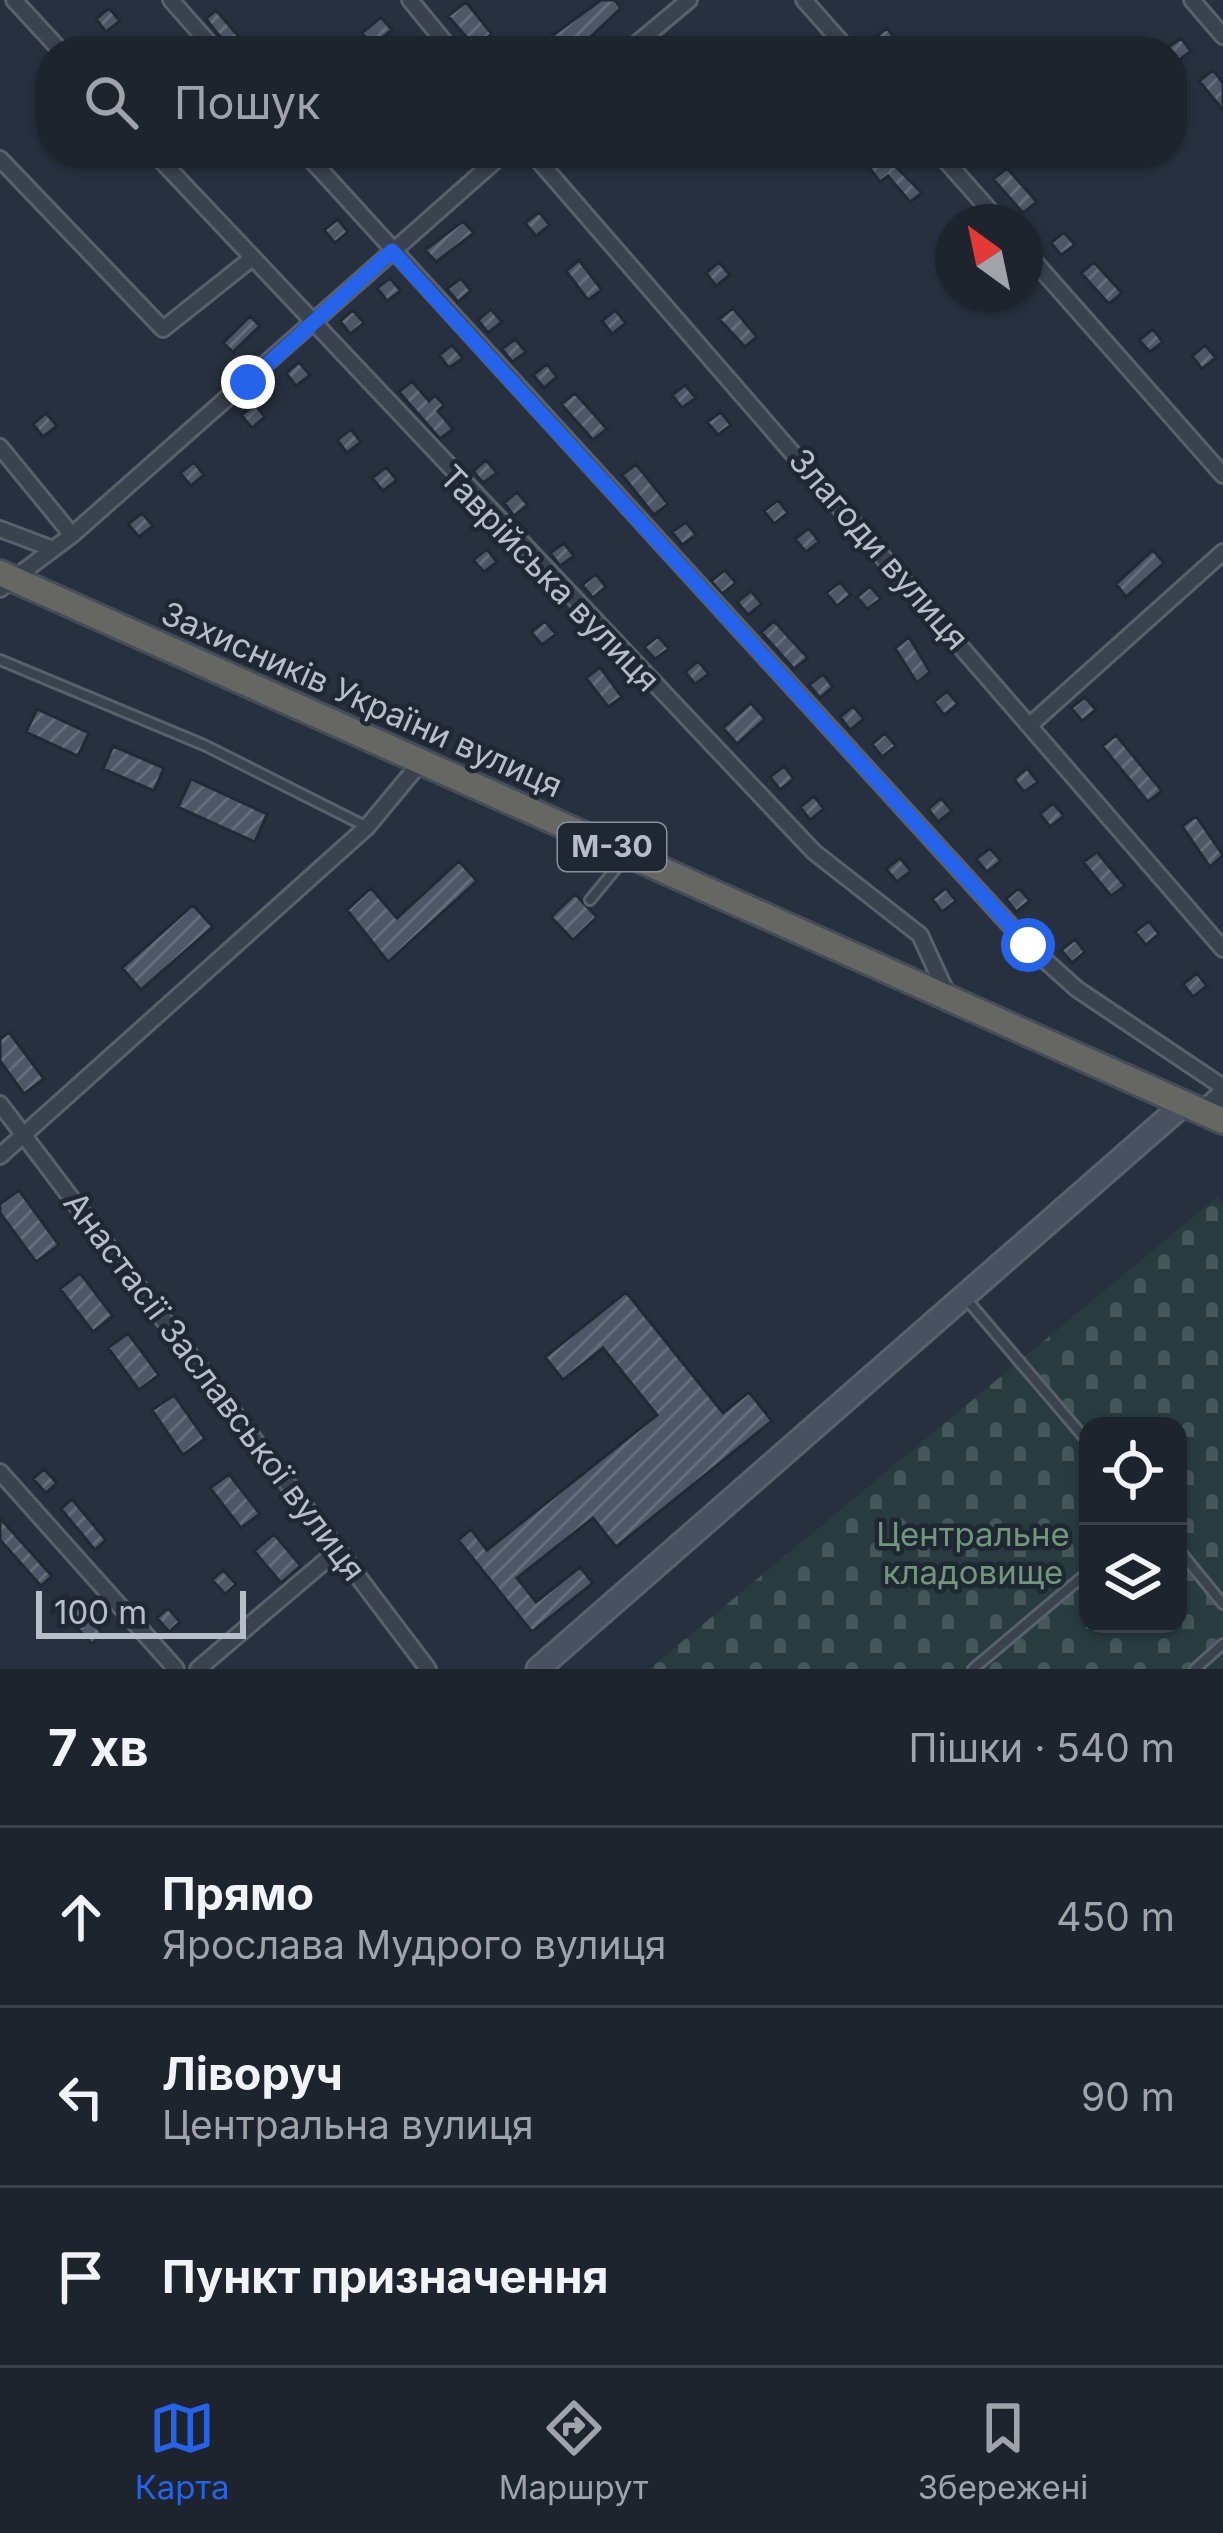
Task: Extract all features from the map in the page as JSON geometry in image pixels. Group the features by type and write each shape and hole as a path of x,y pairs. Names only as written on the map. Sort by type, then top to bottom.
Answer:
{"highway":[{"name":"Захисників України вулиця","path":"4,580 947,994 1204,1112"}],"main road":[{"path":"538,1669 962,1294 1204,1112"}],"street":[{"path":"14,0 47,36"},
{"path":"171,0 203,36"},
{"path":"410,0 440,36"},
{"path":"646,36 689,0"},
{"path":"804,0 836,36"},
{"path":"1192,0 1223,36"},
{"path":"0,159 164,328 251,260"},
{"name":"Таврійська вулиця","path":"168,168 311,325 814,852 920,935 947,994"},
{"path":"318,168 1028,945 1077,989 1223,1090 1204,1112"},
{"path":"4,580 72,536 487,168"},
{"name":"Злагоди вулиця","path":"545,168 1223,949"},
{"path":"952,168 984,204"},
{"path":"1043,271 1223,475"},
{"path":"0,447 72,536"},
{"path":"0,529 53,549"},
{"path":"1030,724 1223,552"},
{"path":"0,1156 367,827 421,762"},
{"name":"Анастасії Заславської вулиця","path":"0,1104 428,1669"},
{"path":"0,1472 176,1669"},
{"path":"198,1669 338,1550"}],"lane":[{"path":"0,660 205,745 367,827"},
{"path":"590,900 628,854"},
{"path":"962,1294 1079,1431"},
{"path":"1187,1560 1223,1604"},
{"path":"973,1669 1079,1581"},
{"path":"1195,1669 1223,1644"}],"green space":[{"name":"Центральне кладовище","path":"1217,1197 1223,1204 1223,1669 649,1669"}],"building":[{"path":"601,0 615,0 621,8 592,36 552,36"},
{"path":"466,2 492,34 465,36 448,16"},
{"path":"109,8 120,21 106,32 96,19"},
{"path":"216,10 238,36 220,36 206,19"},
{"path":"381,17 392,30 384,36 362,33"},
{"path":"1213,70 1223,83 1223,110 1199,81"},
{"path":"869,168 897,168 922,193 910,202 888,176 880,182"},
{"path":"1007,168 1037,202 1015,204 993,179"},
{"path":"539,212 550,225 536,236 525,223"},
{"path":"338,219 348,232 335,243 324,230"},
{"path":"463,221 474,233 436,262 425,250"},
{"path":"1064,232 1075,245 1061,255 1051,243"},
{"path":"579,260 602,290 588,300 566,271"},
{"path":"719,262 730,275 716,286 706,273"},
{"path":"1094,262 1122,293 1109,304 1081,273"},
{"path":"390,278 401,291 387,301 377,288"},
{"path":"461,278 471,291 458,302 447,289"},
{"path":"733,308 757,337 745,347 719,319"},
{"path":"491,309 502,322 488,333 478,320"},
{"path":"353,310 364,323 350,334 340,321"},
{"path":"615,310 626,323 612,334 602,321"},
{"path":"250,316 260,326 233,352 223,343"},
{"path":"1153,329 1163,342 1150,352 1139,340"},
{"path":"515,339 526,352 512,362 502,349"},
{"path":"452,345 463,358 449,368 439,355"},
{"path":"1205,345 1216,358 1202,369 1192,356"},
{"path":"299,362 310,375 296,386 286,373"},
{"path":"547,364 557,377 544,388 533,375"},
{"path":"412,381 429,401 435,395 444,405 438,411 453,429 440,439 399,392"},
{"path":"685,385 696,398 682,408 672,395"},
{"path":"575,393 607,429 593,440 561,404"},
{"path":"255,404 265,417 252,428 241,415"},
{"path":"721,412 731,425 718,435 707,422"},
{"path":"46,413 57,426 43,437 33,424"},
{"path":"351,429 361,442 347,453 337,440"},
{"path":"486,460 497,473 483,483 473,471"},
{"path":"194,462 204,475 191,486 180,473"},
{"path":"636,464 668,504 654,515 622,475"},
{"path":"386,467 397,480 383,491 372,478"},
{"path":"517,492 528,505 514,516 504,503"},
{"path":"778,500 788,513 774,524 764,511"},
{"path":"142,513 153,526 139,537 128,524"},
{"path":"686,522 696,535 682,545 672,532"},
{"path":"809,528 819,542 806,552 795,539"},
{"path":"564,543 574,556 560,566 550,553"},
{"path":"487,549 497,562 484,572 473,560"},
{"path":"1153,550 1164,563 1126,597 1116,584"},
{"path":"725,570 736,583 722,594 711,581"},
{"path":"596,574 606,587 593,598 582,585"},
{"path":"840,582 851,595 837,606 826,593"},
{"path":"870,586 881,599 867,609 857,597"},
{"path":"751,591 762,604 748,615 737,602"},
{"path":"545,621 556,634 542,645 531,632"},
{"path":"774,621 808,658 794,669 761,632"},
{"path":"658,636 669,649 655,659 644,647"},
{"path":"909,637 930,672 917,683 895,648"},
{"path":"698,661 709,674 695,684 685,672"},
{"path":"600,667 622,697 608,707 586,678"},
{"path":"823,674 833,687 820,698 809,685"},
{"path":"947,691 958,704 944,715 934,702"},
{"path":"1085,697 1096,710 1082,721 1071,708"},
{"path":"751,703 765,719 737,744 723,728"},
{"path":"853,706 864,719 850,730 840,717"},
{"path":"37,709 89,733 78,756 26,732"},
{"path":"885,733 896,746 882,757 872,744"},
{"path":"1116,735 1162,791 1148,802 1102,746"},
{"path":"113,746 164,768 154,791 103,769"},
{"path":"784,766 794,779 780,790 770,777"},
{"path":"1027,768 1038,782 1024,792 1014,779"},
{"path":"191,779 267,814 255,842 178,807"},
{"path":"814,796 824,809 810,820 800,807"},
{"path":"941,798 952,811 938,822 928,809"},
{"path":"1053,803 1064,816 1050,827 1040,814"},
{"path":"1196,816 1223,855 1210,867 1182,826"},
{"path":"990,848 1001,861 987,872 976,859"},
{"path":"1097,852 1125,886 1111,896 1083,862"},
{"path":"900,858 911,871 897,882 886,869"},
{"path":"459,861 477,881 388,962 347,910 371,888 397,918"},
{"path":"946,888 956,901 942,912 932,899"},
{"path":"1019,888 1030,901 1016,912 1006,899"},
{"path":"575,894 597,917 573,940 551,917"},
{"path":"193,905 213,927 141,990 122,968"},
{"path":"1149,921 1159,934 1146,945 1135,932"},
{"path":"1075,939 1085,952 1072,963 1061,950"},
{"path":"1197,973 1207,986 1193,997 1183,984"},
{"path":"9,1032 44,1079 24,1094 0,1061 0,1039"},
{"path":"19,1190 59,1245 36,1262 0,1213 0,1204"},
{"path":"80,1273 113,1316 93,1332 60,1289"},
{"path":"626,1292 723,1413 749,1392 772,1421 616,1547 593,1518 517,1578 536,1602 580,1567 593,1583 532,1632 458,1540 471,1529 487,1550 657,1415 603,1348 563,1380 545,1357"},
{"path":"128,1333 159,1375 139,1390 108,1348"},
{"path":"174,1395 205,1439 183,1455 152,1410"},
{"path":"44,1469 57,1483 46,1493 33,1479"},
{"path":"229,1474 260,1514 241,1528 210,1488"},
{"path":"72,1499 106,1540 95,1550 61,1509"},
{"path":"0,1518 52,1576 41,1586 0,1540"},
{"path":"274,1534 301,1566 281,1583 254,1551"},
{"path":"223,1570 236,1584 225,1594 212,1580"},
{"path":"66,1594 103,1634 92,1644 55,1604"},
{"path":"168,1608 180,1622 169,1632 157,1618"}],"route":[{"path":"248,382 392,251 1028,945"}]}
